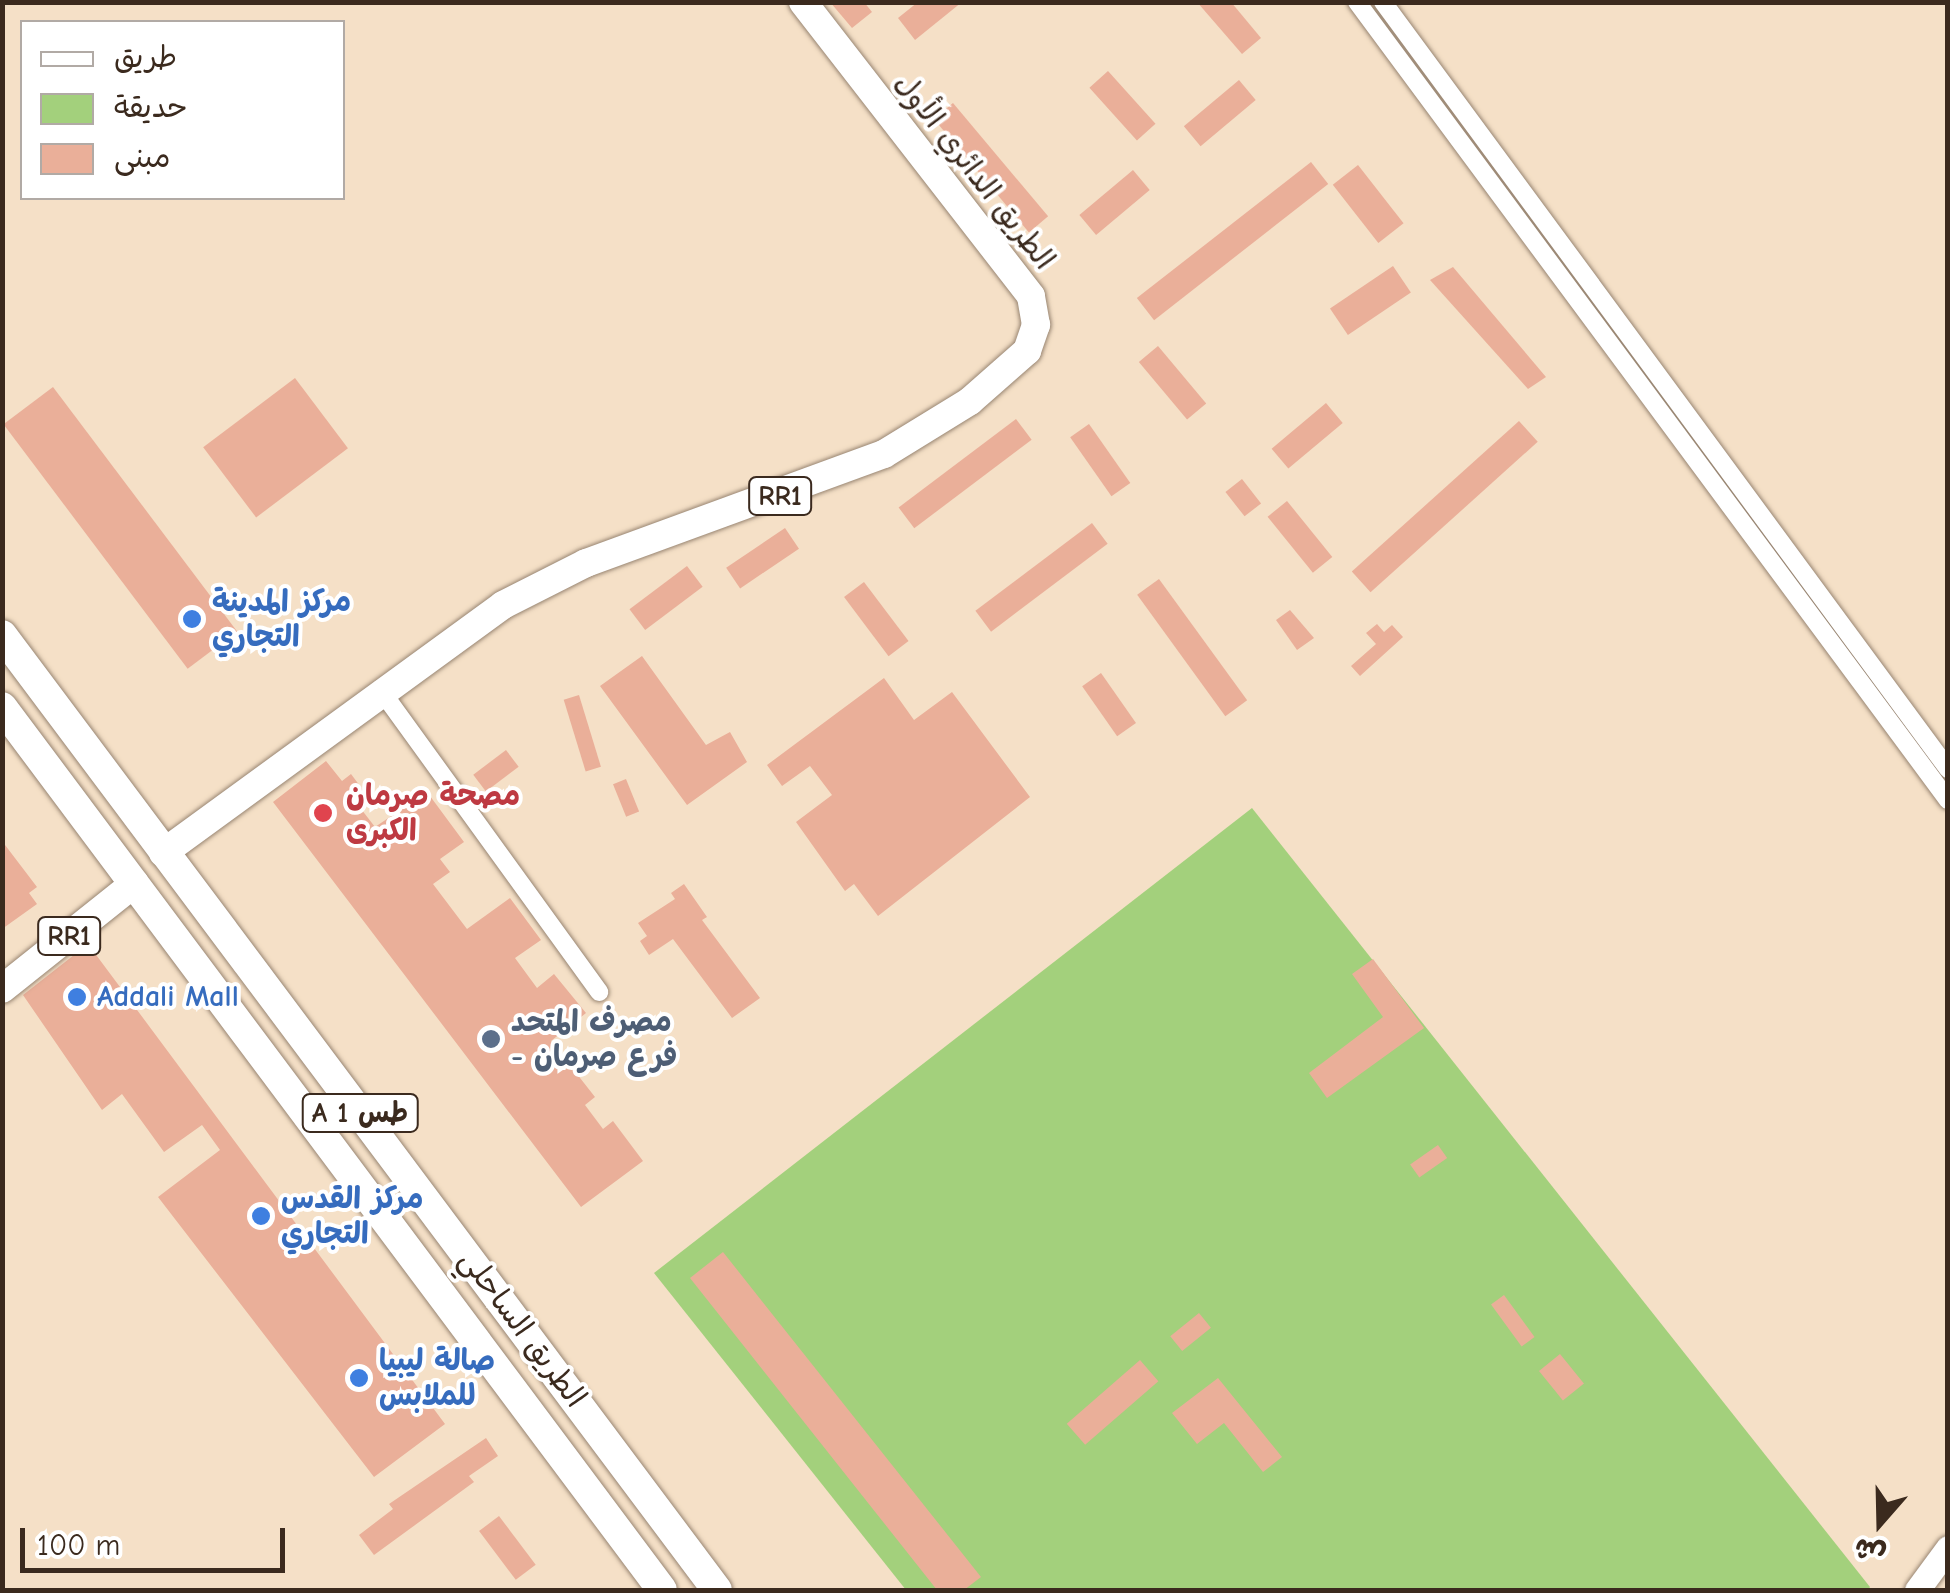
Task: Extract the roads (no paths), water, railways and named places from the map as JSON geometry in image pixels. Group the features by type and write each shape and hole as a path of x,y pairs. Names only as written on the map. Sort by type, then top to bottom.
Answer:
{"highway":[{"name":"الطريق الساحلي","path":"2,636 717,1590"},
{"name":"الطريق الساحلي","path":"2,707 662,1590"}],"main road":[{"name":"الطريق الدائري الأول","path":"163,853 380,690 503,605 572,570 884,454 970,400 1028,351 1036,325 1031,296 803,2"},
{"name":"RR1","path":"2,988 135,884"},
{"path":"1917,1590 1948,1548"}],"street":[{"path":"1357,2 1948,800"},
{"path":"1383,2 1948,769"},
{"path":"380,690 599,992"}],"place":[{"name":"مركز المدينة التجاري","path":"192,619"},
{"name":"مصحة صرمان الكبرى","path":"323,813"},
{"name":"Addali Mall","path":"77,997"},
{"name":"مصرف المتحد - فرع صرمان","path":"491,1039"},
{"name":"مركز القدس التجاري","path":"261,1216"},
{"name":"صالة ليبيا للملابس","path":"359,1378"}]}
